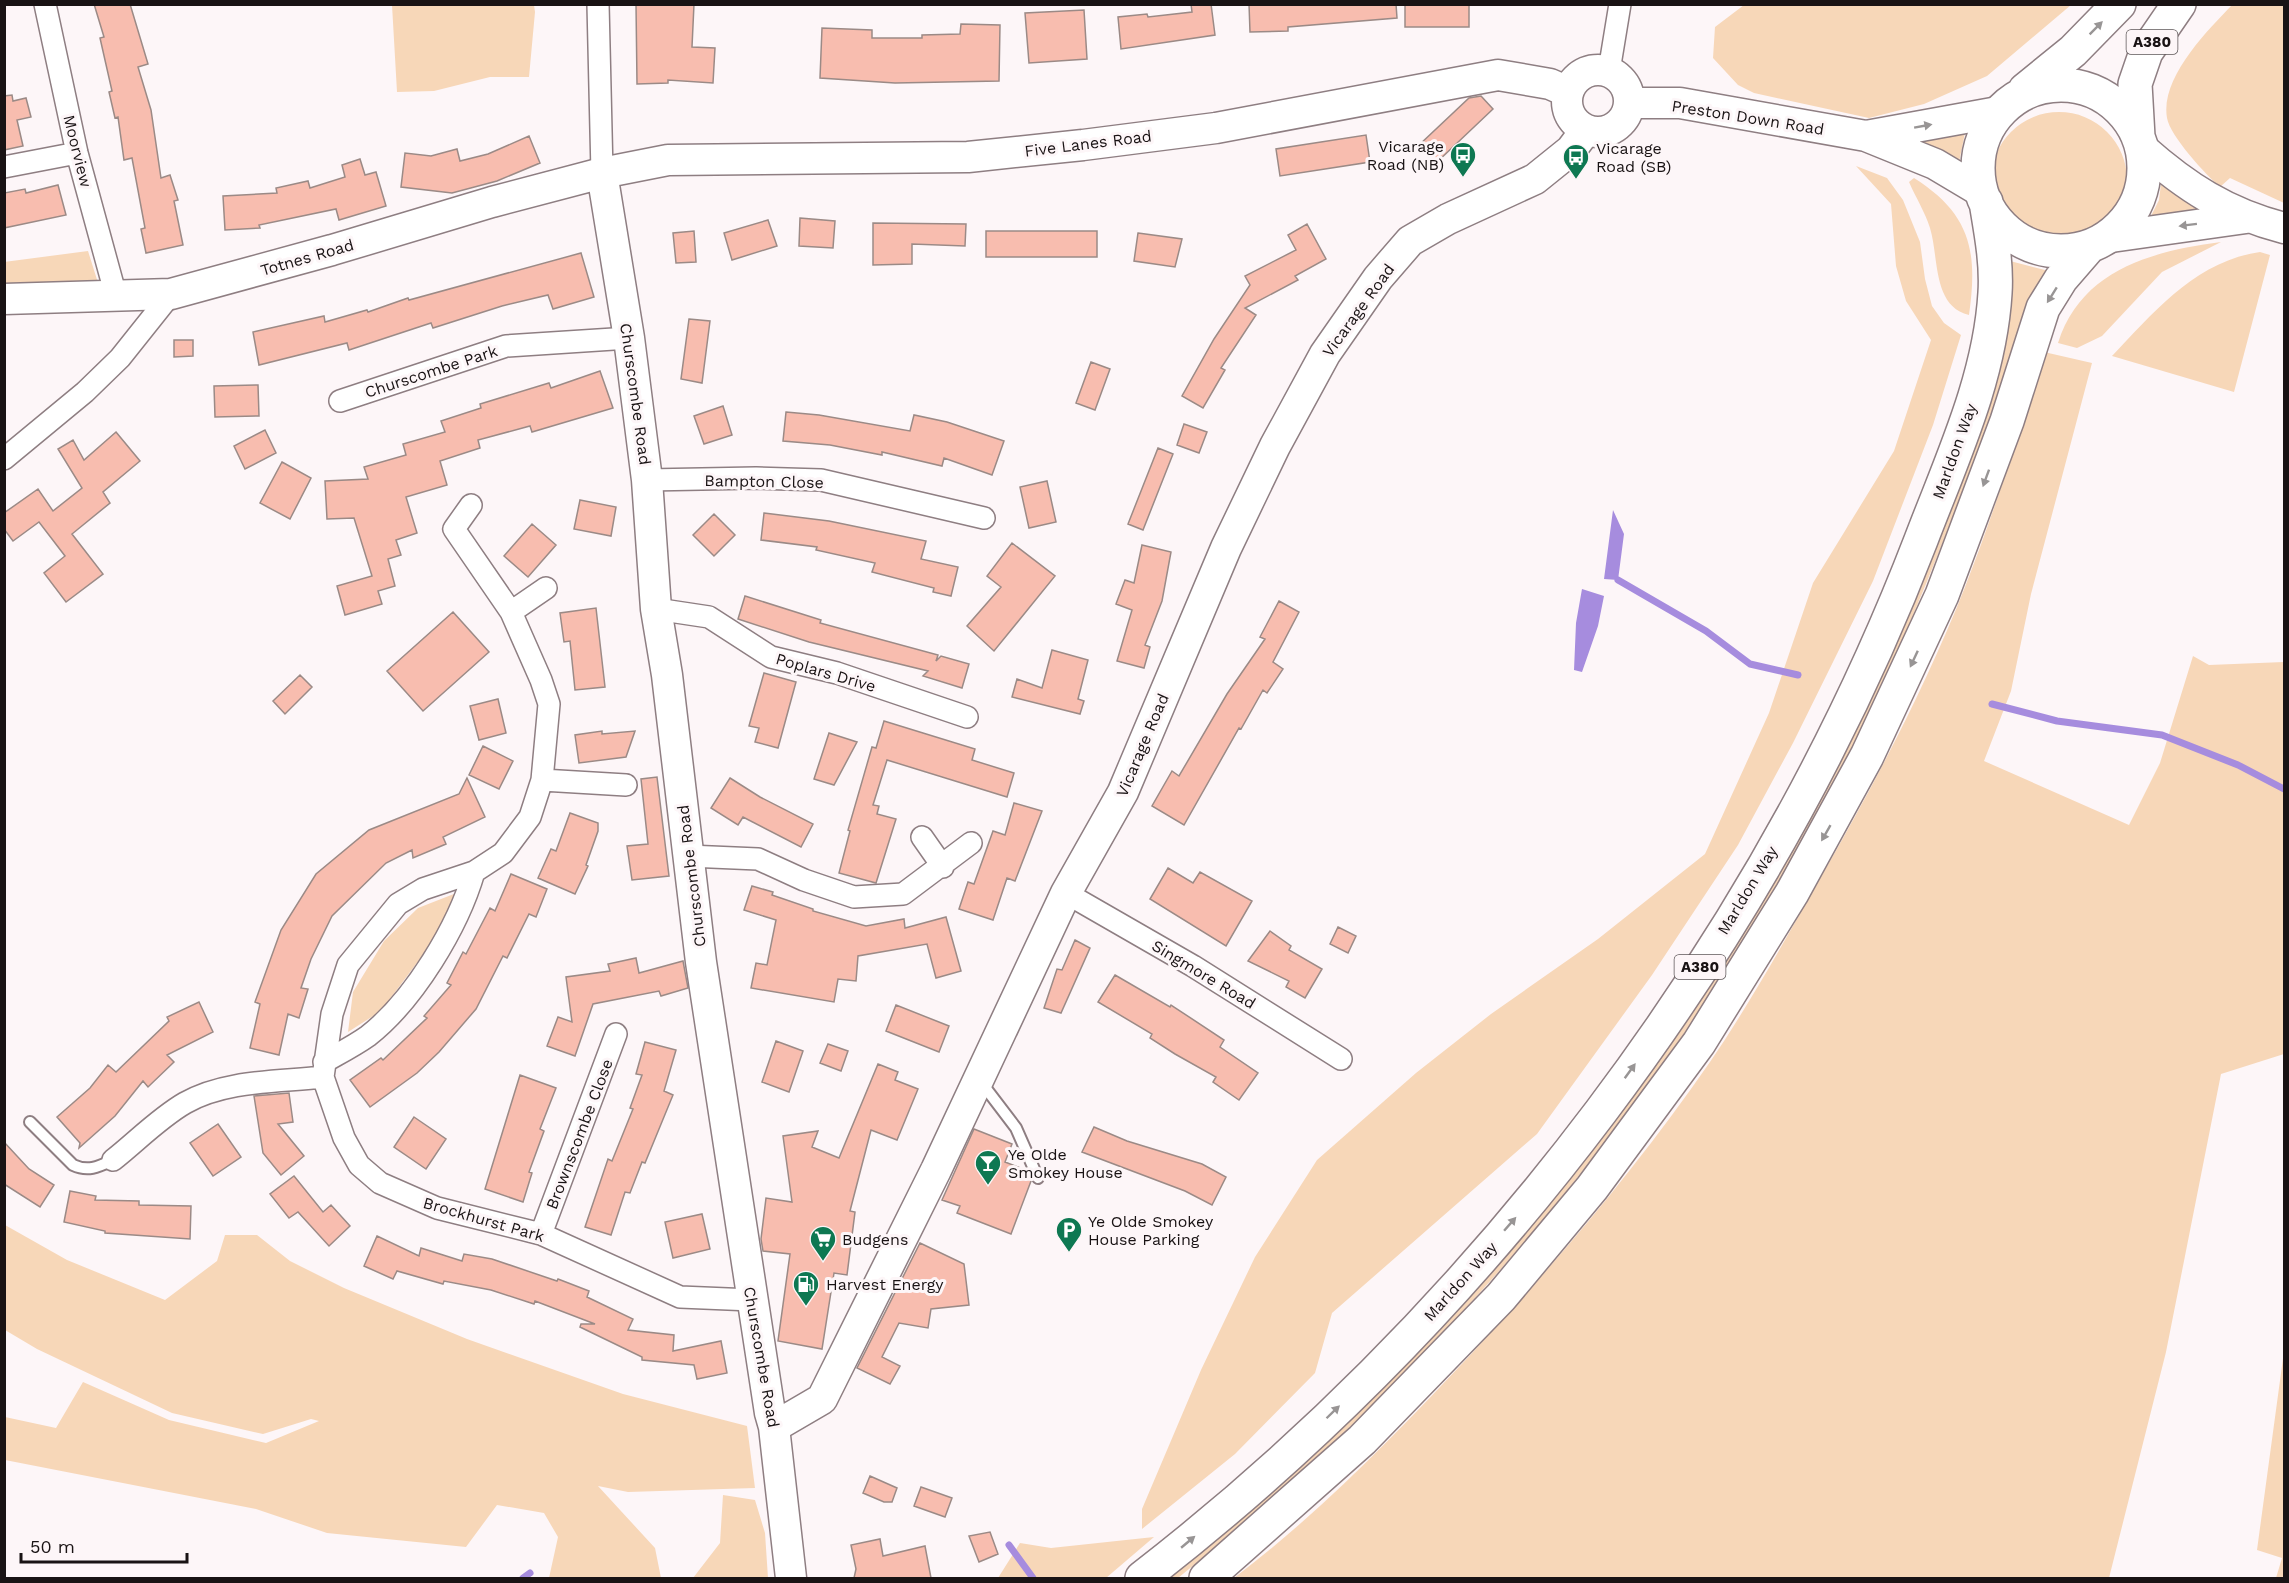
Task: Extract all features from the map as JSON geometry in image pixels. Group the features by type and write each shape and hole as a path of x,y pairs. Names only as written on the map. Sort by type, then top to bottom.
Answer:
{"highway":[{"name":"A380","path":"2006,106 2073,51 2118,4"},
{"name":"A380","path":"2140,143 2135,84 2146,52 2179,4"},
{"path":"2076,86 2097,93 2115,104 2129,120 2140,143 2143,180 2136,202 2123,222 2096,243 2069,252 2049,251 2025,242 2006,229 1984,197 1979,155 1986,132 2006,106 2043,87 2076,86"},
{"name":"Marldon Way","path":"1142,1578 1228,1508 1299,1445 1459,1284 1541,1189 1597,1116 1666,1019 1745,895 1841,721 1876,646 1910,569 1977,388 1990,336 1996,290 1994,249 1984,197"},
{"name":"A380","path":"1206,1578 1336,1464 1432,1371 1501,1297 1592,1188 1699,1043 1792,893 1872,745 1942,595 2003,431 2043,308 2061,279 2096,243"}],"street":[{"name":"Moorview","path":"45,4 77,153 116,296"},
{"path":"598,4 602,173"},
{"path":"1609,71 1620,4"},
{"path":"1600,69 1609,71 1625,84 1630,103 1628,113 1615,128 1596,132 1586,130 1571,117 1567,100 1568,92 1574,80 1587,71 1600,69"},
{"name":"Five Lanes Road","path":"602,173 668,160 969,156 1083,145 1227,126 1498,75 1550,84 1568,92"},
{"name":"Preston Down Road","path":"1630,103 1680,103 1866,136 1935,164 1984,197"},
{"name":"Preston Down Road","path":"1866,136 2006,106"},
{"name":"Vicarage Road","path":"774,1427 822,1399 918,1223 979,1079 1066,892 1123,792 1226,548 1275,447 1325,354 1378,278 1410,241 1448,219 1536,179 1571,150 1586,130"},
{"path":"2140,143 2176,178 2246,218 2284,228"},
{"path":"4,167 77,153"},
{"name":"Totnes Road","path":"4,299 171,294 602,173"},
{"name":"Churscombe Road","path":"602,173 629,338 648,480 656,609 667,675 688,856 752,1300 774,1427 790,1578"},
{"path":"2096,243 2246,218"},
{"path":"4,459 85,392 120,358 171,294"},
{"name":"Churscombe Park","path":"340,401 506,346 629,338"},
{"name":"Bampton Close","path":"648,480 756,478 821,480 984,518"},
{"name":"Brockhurst Park","path":"471,505 454,529 511,612 549,704 542,780 530,817 503,853 474,872 423,889 398,904 348,965 332,1014 324,1070 344,1138 359,1165 380,1183 437,1208 541,1234 680,1297 752,1300"},
{"path":"511,612 546,588"},
{"name":"Poplars Drive","path":"656,609 709,617 771,657 837,674 967,717"},
{"path":"542,780 626,785"},
{"path":"922,837 943,867"},
{"path":"688,856 758,859 804,880 854,897 903,894 943,867 971,843"},
{"path":"113,1160 184,1104 221,1089 324,1070 368,1036 414,991 464,905 474,872"},
{"name":"Singmore Road","path":"1066,892 1193,966 1341,1059"},
{"name":"Brownscombe Close","path":"541,1234 616,1034"}],"lane":[{"path":"979,1079 1016,1128 1038,1178"},
{"path":"30,1122 73,1165 82,1169 94,1168 113,1160"}],"shaded area":[{"path":"392,5 534,5 529,77 490,77 434,91 397,92"},
{"path":"1744,5 2071,5 1987,76 1924,104 1869,118 1754,93 1738,85 1713,58 1715,27"},
{"path":"2232,5 2284,5 2284,203 2230,178 2220,187 2181,145 2167,118 2167,103 2178,72 2210,28"},
{"path":"2059,112 2085,118 2107,132 2121,154 2127,180 2121,206 2107,228 2085,242 2059,248 2033,242 2011,228 1997,206 1991,180 1997,154 2011,132 2033,118"},
{"path":"1966,128 1958,167 1905,142"},
{"path":"1856,166 1887,178 1903,200 1920,242 1925,279 1932,306 1944,323 1961,335 1933,425 1873,581 1793,743 1738,845 1652,975 1537,1134 1332,1313 1315,1373 1235,1454 1142,1529 1142,1509 1201,1370 1255,1257 1317,1160 1416,1073 1491,1014 1598,939 1705,854 1769,713 1813,583 1894,451 1931,340 1906,301 1896,266 1891,204"},
{"path":"1914,178 1948,206 1966,236 1971,253 1972,272 1969,315 1957,310 1943,291 1930,228 1909,182"},
{"path":"2161,184 2212,214 2176,212 2150,218 2159,200"},
{"path":"2221,242 2162,272 2102,336 2077,348 2058,343 2069,318 2083,298 2101,281 2122,268 2145,259 2170,251"},
{"path":"88,251 99,286 5,287 4,262"},
{"path":"2260,252 2270,255 2234,392 2112,356 2160,306 2196,277 2237,257"},
{"path":"2010,261 2049,271 1941,547 1871,709 1807,834 1736,955 1658,1071 1573,1183 1483,1290 1386,1391 1284,1488 1178,1578 1165,1578 1378,1389 1796,834"},
{"path":"2044,352 2092,363 2031,594 2011,691 1984,761 2129,825 2160,763 2193,656 2209,665 2284,662 2284,1054 2221,1074 2166,1352 2109,1578 1234,1578 1328,1499 1473,1352 1567,1247 1626,1175 1710,1062 1768,970 1861,805 1934,661 1987,529"},
{"path":"1613,510 1624,534 1618,580 1604,579"},
{"path":"1582,589 1604,596 1598,626 1582,672 1574,670 1576,623"},
{"path":"459,892 434,940 381,1011 348,1032 353,992 384,941 418,908"},
{"path":"5,1225 67,1260 165,1300 217,1261 225,1235 257,1235 290,1261 344,1288 467,1339 623,1394 747,1426 755,1488 628,1492 598,1486 655,1548 661,1578 549,1578 558,1537 544,1513 497,1505 466,1547 327,1533 256,1509 5,1460 5,1417 56,1428 83,1382 169,1420 266,1443 319,1421 311,1419 263,1434 172,1413 37,1349 5,1330"},
{"path":"2284,1351 2284,1578 2276,1578 2282,1558 2257,1550"},
{"path":"723,1495 755,1500 765,1533 768,1578 693,1578 720,1543"},
{"path":"1154,1537 1106,1578 998,1578 1020,1543 1051,1548"}],"building":[{"path":"94,4 130,4 148,64 138,67 151,110 161,178 170,175 178,200 174,201 183,245 146,253 141,229 145,228 132,158 124,160 118,117 115,118 109,92 112,91 100,38 104,37"},
{"path":"636,4 694,4 692,47 715,48 713,83 668,80 668,83 637,84"},
{"path":"1191,4 1211,4 1215,35 1121,49 1118,17 1147,14 1148,17 1192,12"},
{"path":"1249,4 1396,4 1397,18 1288,27 1288,31 1250,32"},
{"path":"1405,4 1469,4 1469,27 1405,27"},
{"path":"1084,10 1087,59 1029,63 1025,13"},
{"path":"961,24 1000,25 999,81 895,83 820,78 822,28 872,30 872,38 922,38 922,35 960,34"},
{"path":"12,95 13,101 26,98 31,117 17,120 23,146 4,150 4,96"},
{"path":"1481,96 1493,109 1435,164 1418,146 1469,98"},
{"path":"1366,135 1370,162 1280,176 1276,149"},
{"path":"529,136 540,163 497,181 452,193 401,187 405,153 431,156 457,149 460,161 488,154"},
{"path":"360,159 365,175 376,172 386,206 339,220 336,209 259,225 260,228 225,230 223,196 277,193 276,188 308,181 310,188 345,177 342,165"},
{"path":"58,185 66,215 4,228 4,193 25,189 26,193"},
{"path":"800,218 835,221 833,248 799,246"},
{"path":"768,220 777,246 732,260 724,233"},
{"path":"873,223 966,224 965,246 912,244 912,264 873,265"},
{"path":"1307,224 1326,259 1295,276 1298,280 1245,308 1256,315 1221,368 1225,370 1203,408 1182,396 1214,339 1250,285 1245,276 1296,250 1288,235"},
{"path":"694,231 696,262 676,263 673,233"},
{"path":"986,231 1097,231 1097,257 986,257"},
{"path":"1138,233 1182,239 1175,267 1134,261"},
{"path":"581,253 594,297 553,309 548,295 502,306 433,328 431,323 349,350 347,343 259,365 253,332 324,316 325,322 367,310 368,312 408,298 409,300"},
{"path":"689,319 710,321 702,383 681,379"},
{"path":"174,340 193,340 193,356 174,357"},
{"path":"1091,362 1110,369 1095,410 1076,403"},
{"path":"600,371 613,408 532,432 530,426 478,440 480,448 440,461 447,485 406,497 417,533 396,540 401,555 388,559 395,586 378,591 382,604 345,615 337,586 372,576 354,518 327,519 325,481 368,479 364,467 406,455 403,444 445,432 441,421 481,408 480,404 549,383 551,388"},
{"path":"258,385 259,416 215,417 214,386"},
{"path":"723,406 732,435 704,444 694,416"},
{"path":"786,412 819,415 910,431 914,415 947,422 1004,441 992,475 944,458 942,466 882,452 882,455 830,445 783,441"},
{"path":"1184,424 1207,432 1199,453 1177,445"},
{"path":"265,430 276,453 245,469 234,446"},
{"path":"116,432 140,461 103,492 110,503 72,534 103,574 66,602 44,573 65,556 39,522 13,541 4,529 4,513 38,489 53,511 82,488 58,449 73,440 84,460"},
{"path":"1158,448 1173,454 1143,530 1128,524"},
{"path":"282,462 311,478 290,519 260,503"},
{"path":"1047,481 1056,522 1029,528 1020,487"},
{"path":"580,500 616,507 611,536 574,529"},
{"path":"764,513 829,521 926,541 921,559 958,567 951,596 933,592 934,588 872,572 875,563 816,550 817,547 761,540"},
{"path":"714,514 735,535 714,556 693,535"},
{"path":"532,524 556,545 528,577 504,556"},
{"path":"1012,543 1055,576 994,651 967,626 1001,587 987,576"},
{"path":"1142,545 1171,552 1162,601 1145,645 1150,647 1144,668 1117,661 1132,610 1116,604 1125,580 1134,583"},
{"path":"745,596 821,620 820,623 938,655 936,661 941,656 969,664 962,688 923,676 928,671 809,642 738,619"},
{"path":"1279,601 1299,612 1273,662 1283,669 1267,693 1263,690 1184,825 1152,806 1172,771 1179,776 1227,694 1265,639 1260,637"},
{"path":"596,608 605,687 575,690 570,641 564,642 560,613"},
{"path":"453,612 489,652 423,711 387,671"},
{"path":"1052,650 1088,660 1078,699 1084,701 1080,714 1012,697 1017,679 1042,688"},
{"path":"764,673 796,682 778,748 755,742 759,728 749,726"},
{"path":"300,675 312,687 285,714 273,701"},
{"path":"498,699 506,733 479,740 470,706"},
{"path":"884,721 975,749 972,760 1014,773 1007,797 887,760 873,805 879,806 877,814 896,819 876,883 839,873 850,831 848,830 872,747 876,748"},
{"path":"602,731 602,734 635,731 626,757 579,763 575,735"},
{"path":"829,733 857,742 834,785 814,779"},
{"path":"483,746 513,761 499,789 469,775"},
{"path":"657,777 669,876 632,880 627,846 648,844 641,779"},
{"path":"467,778 485,817 443,837 446,844 413,858 412,850 386,863 332,916 311,959 301,988 308,989 299,1018 288,1014 279,1055 250,1048 260,1004 255,1002 281,930 316,874 369,830 459,794"},
{"path":"730,778 760,797 813,824 801,847 743,817 738,825 711,808"},
{"path":"1014,803 1042,811 1015,881 1007,878 993,920 959,909 968,882 974,884 993,831 1005,835"},
{"path":"570,813 598,823 598,831 586,865 588,866 575,894 538,878 551,849 556,851"},
{"path":"1168,868 1193,883 1200,872 1252,901 1226,946 1150,899"},
{"path":"511,874 547,889 536,917 529,914 507,958 503,956 476,1009 439,1052 417,1073 370,1107 350,1080 381,1058 383,1060 427,1018 424,1016 451,985 447,983 463,952 466,954 490,908 495,911"},
{"path":"752,886 773,892 772,895 813,909 813,911 866,926 904,919 905,928 946,917 961,971 936,978 927,944 858,956 856,981 838,979 834,1002 751,988 756,963 767,965 776,920 744,910"},
{"path":"1338,927 1356,936 1348,953 1330,944"},
{"path":"1270,931 1291,946 1289,950 1322,969 1305,998 1286,987 1289,981 1248,961"},
{"path":"1075,940 1090,948 1061,1013 1044,1008 1057,969 1062,970"},
{"path":"636,958 639,973 683,961 688,988 661,996 659,991 593,1004 575,1056 547,1046 558,1017 572,1022 566,977 610,971 608,964"},
{"path":"1115,975 1170,1007 1171,1005 1224,1040 1220,1047 1258,1073 1239,1100 1213,1082 1216,1077 1175,1054 1150,1038 1152,1034 1098,1002"},
{"path":"199,1002 213,1032 167,1055 174,1062 148,1087 143,1081 115,1116 79,1148 80,1143 57,1117 90,1088 108,1065 116,1072 169,1021 167,1017"},
{"path":"896,1005 949,1026 939,1052 886,1031"},
{"path":"776,1041 803,1051 789,1092 762,1082"},
{"path":"645,1042 676,1050 664,1091 673,1095 645,1163 642,1162 630,1193 625,1192 611,1235 585,1227 608,1159 612,1161 633,1109 630,1108 642,1075 636,1074"},
{"path":"828,1044 848,1051 841,1071 820,1063"},
{"path":"878,1064 898,1072 895,1080 918,1089 897,1140 871,1130 850,1211 855,1212 847,1275 834,1273 822,1349 778,1341 790,1254 763,1251 761,1239 766,1198 792,1202 783,1136 818,1131 812,1147 839,1158"},
{"path":"520,1075 556,1088 540,1129 544,1131 529,1172 532,1173 523,1202 485,1189"},
{"path":"289,1093 293,1122 278,1124 304,1156 281,1175 263,1153 254,1096"},
{"path":"414,1117 446,1139 426,1169 394,1147"},
{"path":"218,1124 241,1157 213,1176 190,1143"},
{"path":"1094,1127 1127,1141 1202,1164 1226,1177 1212,1205 1185,1191 1082,1152"},
{"name":"Ye Olde Smokey House","path":"974,1129 1012,1144 1005,1162 1026,1170 1031,1181 1011,1234 957,1213 960,1206 942,1200"},
{"path":"4,1142 29,1169 54,1185 40,1207 4,1184"},
{"path":"294,1176 323,1212 331,1205 350,1226 329,1246 298,1212 289,1218 270,1194"},
{"path":"70,1191 96,1196 95,1200 139,1201 139,1205 191,1206 190,1239 105,1233 105,1231 64,1222"},
{"path":"702,1214 710,1249 673,1258 665,1222"},
{"path":"377,1236 419,1256 421,1248 462,1261 464,1254 492,1259 589,1291 587,1297 633,1319 628,1330 674,1335 673,1351 721,1341 727,1373 697,1379 694,1365 642,1360 642,1357 580,1327 581,1324 595,1324 535,1301 534,1304 491,1290 444,1281 443,1284 397,1271 393,1279 364,1266"},
{"path":"920,1243 964,1264 969,1305 931,1309 928,1328 899,1323 882,1357 900,1366 890,1384 857,1368"},
{"path":"870,1476 897,1488 892,1502 884,1502 863,1493"},
{"path":"921,1487 952,1498 945,1517 914,1506"},
{"path":"990,1532 998,1554 979,1562 969,1536"},
{"path":"880,1539 883,1556 925,1546 931,1578 854,1578 856,1569 851,1545"}],"waterway":[{"path":"1618,580 1706,631 1750,664 1798,675"},
{"path":"1992,704 2057,721 2162,735 2238,765 2284,789"},
{"path":"1009,1545 1033,1578"},
{"path":"523,1578 530,1573"}],"place":[{"name":"Vicarage Road (NB)","path":"1463,178"},
{"name":"Vicarage Road (SB)","path":"1576,180"},
{"name":"Ye Olde Smokey House","path":"988,1186"},
{"name":"Ye Olde Smokey House Parking","path":"1069,1253"},
{"name":"Budgens","path":"823,1262"},
{"name":"Harvest Energy","path":"806,1307"}]}
